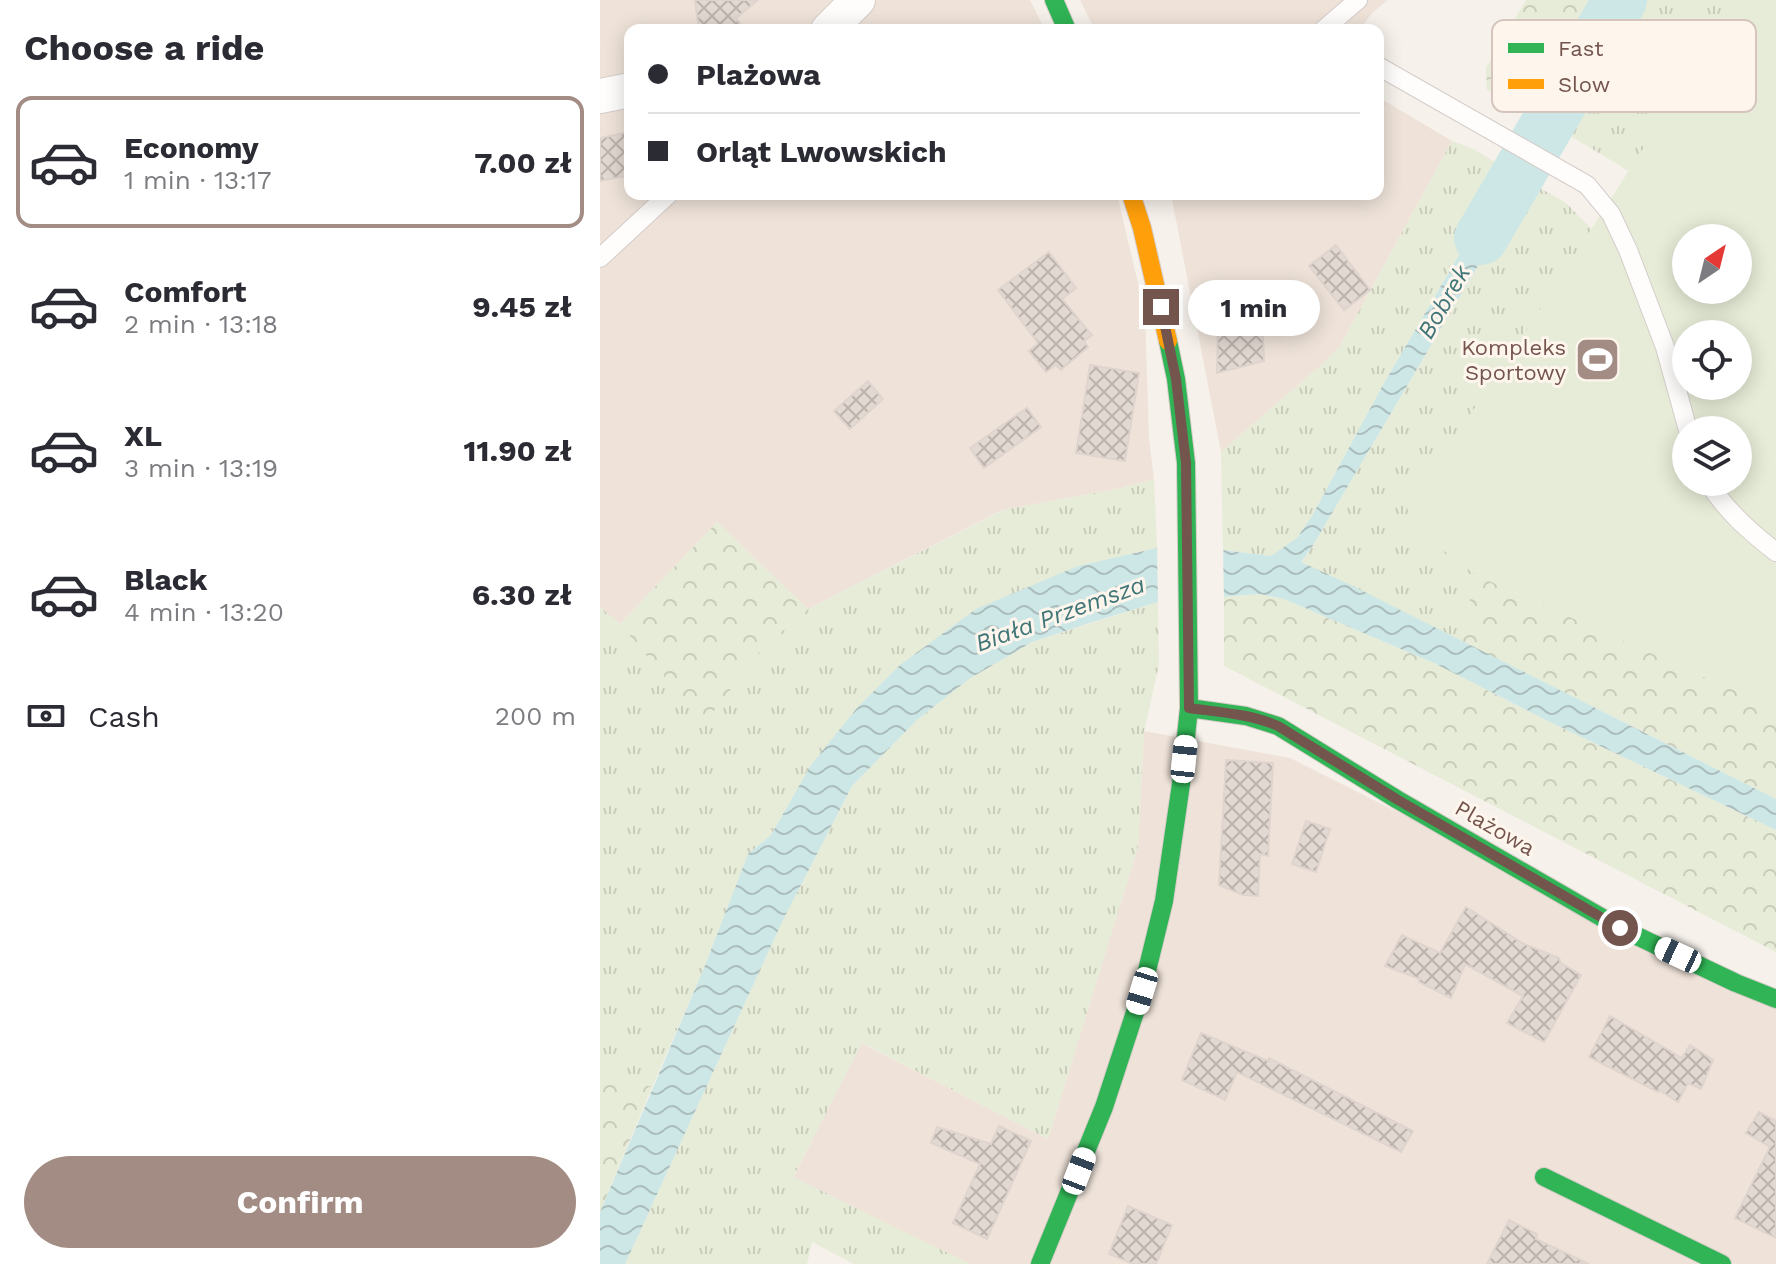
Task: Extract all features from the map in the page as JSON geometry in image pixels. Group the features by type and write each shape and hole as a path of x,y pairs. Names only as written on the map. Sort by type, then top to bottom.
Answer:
{"main road":[{"path":"1054,0 1064,24"},
{"path":"1040,1264 1104,1107 1142,991 1164,901 1189,708 1186,463 1176,379 1156,284 1133,200"},
{"name":"Plażowa","path":"1189,708 1258,719 1278,726 1398,800 1620,928 1776,999"},
{"path":"1544,1177 1722,1264"}],"street":[{"path":"834,24 858,0"},
{"path":"600,96 624,91"}],"lane":[{"path":"1330,24 1358,0"},
{"path":"1384,69 1587,185 1611,214 1628,250 1665,347 1684,416"},
{"path":"600,258 663,200"},
{"path":"1717,496 1739,522 1776,552"}],"shaded area":[{"path":"600,0 1030,0 1042,24 624,24 624,200 1118,200 1145,313 1149,439 1154,479 1122,488 1002,510 808,609 717,522 620,624 600,607"},
{"path":"1080,0 1388,0 1364,24 1092,24"},
{"path":"1384,101 1452,141 1340,346 1221,452 1172,200 1384,200"},
{"path":"1144,731 1290,758 1776,1002 1776,1264 970,1264 793,1178 861,1043 1048,1139 1138,847"}],"green space":[{"path":"1526,0 1587,0 1575,20 1514,20"},
{"path":"1587,0 1776,0 1776,521 1752,496 1752,416 1738,416 1738,400 1752,400 1752,320 1679,320 1639,235 1688,112 1756,112 1756,20 1576,20"},
{"name":"Kompleks Sportowy","path":"1736,0 1776,0 1776,709 1476,575 1419,532 1405,504 1490,387 1667,112 1756,112 1756,20 1725,20"},
{"path":"1492,58 1492,93 1487,90 1486,68"},
{"path":"1530,112 1667,112 1629,171"},
{"path":"1452,141 1509,170 1297,538 1271,556 1223,550 1221,452 1340,346"},
{"path":"1528,181 1566,203 1592,229 1490,387 1406,504 1420,532 1476,575 1460,640 1301,562"},
{"path":"1154,479 1157,548 1078,566 811,765 771,835 748,854 704,968 652,1087 600,1071 600,607 620,624 704,723 763,647 808,609 1003,510"},
{"path":"717,522 808,609 763,647 704,724 620,624"},
{"path":"1476,575 1776,709 1776,799 1460,640"},
{"path":"1260,594 1284,599 1436,664 1776,830 1776,952 1224,666 1224,597"},
{"path":"1158,602 1159,665 1144,731 1138,847 1048,1139 862,1043 793,1177 970,1264 854,1264 812,1242 807,1264 625,1264 783,920 852,786 917,720 969,679 1032,642"},
{"path":"600,1071 652,1087 600,1212"}],"water":[{"name":"Biała Przemsza","path":"1509,170 1528,181 1301,562 1776,799 1776,830 1436,664 1284,599 1260,594 1158,602 1032,642 969,679 917,720 852,786 783,920 625,1264 600,1264 600,1212 704,968 748,854 771,835 811,765 857,708 900,665 976,609 1078,566 1157,548 1223,550 1271,556 1297,538"}],"pier":[{"path":"1157,544 1223,546 1224,601 1158,606"}],"building":[{"path":"695,0 758,0 736,18 740,24 698,24"},
{"path":"624,133 624,176 600,181 600,138"},
{"path":"1336,245 1370,290 1344,310 1309,266"},
{"path":"1049,252 1076,288 1062,299 1092,335 1084,341 1088,347 1061,370 1056,365 1046,372 1029,351 1038,343 998,290"},
{"path":"1262,314 1264,361 1217,373 1218,317"},
{"path":"1090,365 1139,373 1125,461 1076,453"},
{"path":"868,381 883,399 850,429 834,411"},
{"path":"1027,408 1041,427 984,468 970,448"},
{"path":"1226,760 1273,763 1268,856 1260,854 1258,896 1243,895 1219,885"},
{"path":"1306,821 1330,829 1316,872 1292,864"},
{"path":"1466,907 1524,944 1559,958 1561,963 1581,975 1544,1042 1507,1023 1523,996 1465,964 1451,998 1419,982 1420,979 1385,966 1402,935 1440,953"},
{"path":"1610,1016 1682,1058 1690,1045 1713,1060 1701,1089 1688,1083 1678,1102 1589,1057"},
{"path":"1201,1033 1268,1061 1269,1058 1413,1131 1401,1152 1237,1072 1225,1100 1182,1080"},
{"path":"1759,1112 1776,1121 1776,1238 1735,1218 1770,1147 1746,1133"},
{"path":"999,1126 1031,1141 987,1239 953,1223 980,1164 931,1143 937,1127 991,1144"},
{"path":"1128,1206 1172,1225 1156,1264 1133,1264 1109,1254"},
{"path":"1509,1220 1537,1234 1536,1239 1589,1264 1487,1264"}],"waterway":[{"name":"Bobrek","path":"1608,20 1620,0"},
{"name":"Bobrek","path":"1481,238 1555,112"}],"traffic: fast":[{"path":"1054,0 1064,24"},
{"path":"1040,1264 1104,1107 1142,991 1164,901 1181,784 1189,708 1186,463 1168,341"},
{"path":"1189,708 1246,716 1278,726 1398,800 1620,928 1776,999"},
{"path":"1544,1177 1722,1264"}],"traffic: slow":[{"path":"1133,200 1168,341"}],"place":[{"name":"Kompleks Sportowy","path":"1597,360"}],"route":[{"path":"1161,307 1176,379 1186,463 1189,708 1250,717 1278,726 1398,800 1620,928"}]}
